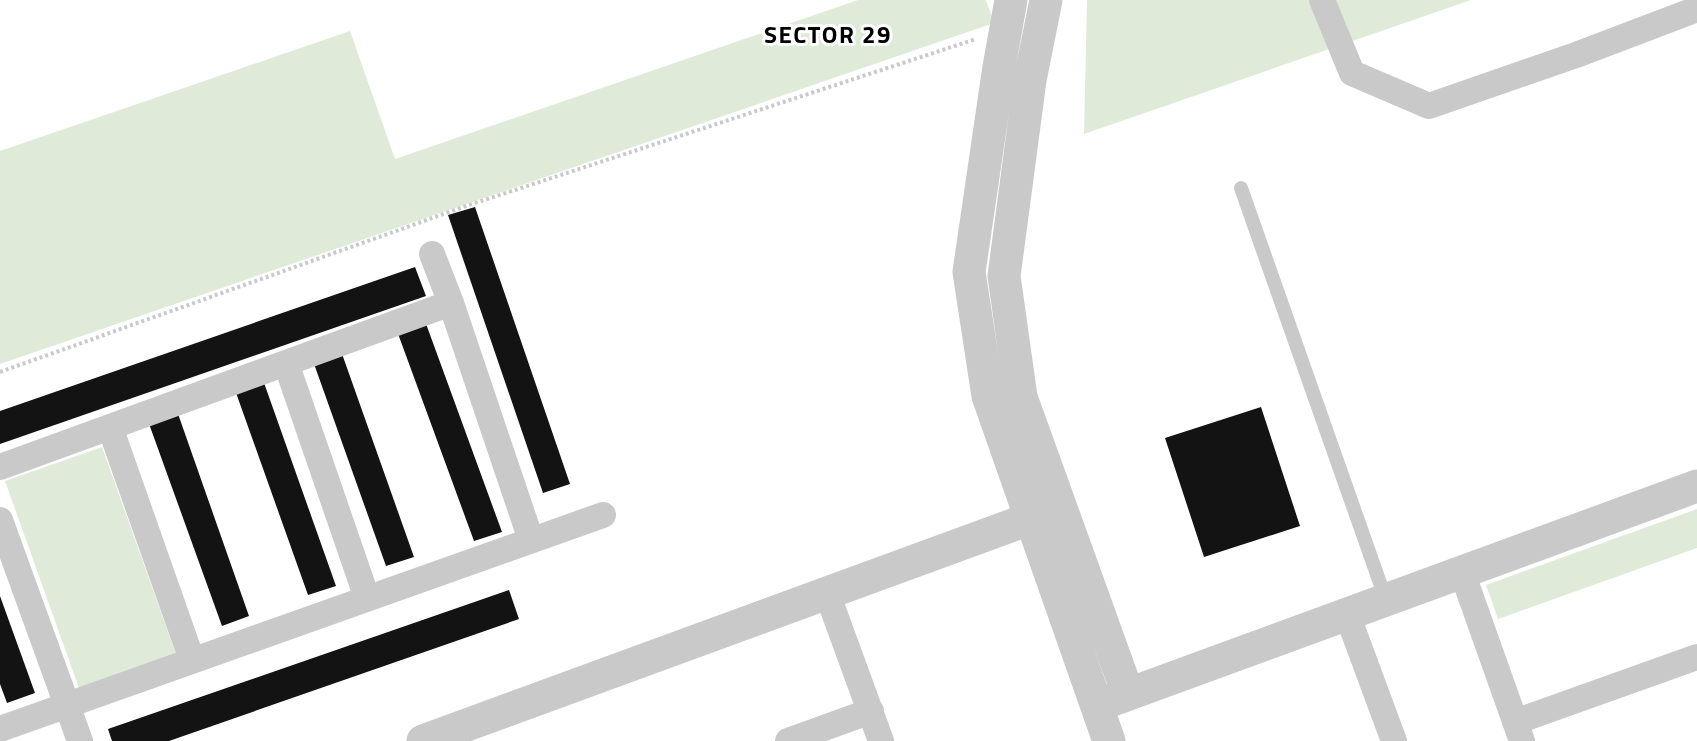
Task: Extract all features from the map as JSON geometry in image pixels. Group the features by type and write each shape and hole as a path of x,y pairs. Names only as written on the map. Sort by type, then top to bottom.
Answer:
{"street":[{"path":"1046,0 1030,80 1004,276 1021,397 1046,513 1097,706 1109,741"},
{"path":"1322,0 1352,73 1430,106 1576,55 1697,9"},
{"path":"1008,15 969,272 988,396 1046,513 1128,694"},
{"path":"432,255 451,303 531,540"},
{"path":"0,467 451,303"},
{"path":"286,363 367,598"},
{"path":"110,427 192,660"},
{"path":"1097,706 1697,486"},
{"path":"423,741 1046,513"},
{"path":"0,729 603,515"},
{"path":"0,520 80,741"},
{"path":"1462,572 1518,731 1697,657"},
{"path":"827,593 881,741"},
{"path":"1347,614 1394,741"},
{"path":"788,741 871,711"}],"lane":[{"path":"1241,188 1386,600"}],"path":[{"path":"0,372 1008,15"}],"green space":[{"path":"858,0 986,0 994,23 0,364 0,151 350,31 395,159"},
{"path":"1087,0 1471,0 1084,134"},
{"path":"102,447 177,657 80,691 5,481"},
{"path":"1697,509 1697,548 1498,619 1486,585"}],"building":[{"path":"475,207 570,484 543,493 448,215"},
{"path":"415,267 426,296 0,444 0,411"},
{"path":"425,321 502,532 474,541 397,331"},
{"path":"341,351 414,557 386,566 313,361"},
{"path":"263,380 336,586 308,595 235,390"},
{"path":"1261,407 1300,526 1204,557 1165,438"},
{"path":"177,411 249,616 222,626 148,421"},
{"path":"509,590 519,619 169,741 112,741 108,729"},
{"path":"0,596 35,693 7,703 0,684"}],"district":[{"name":"SECTOR 29","path":"828,35"}]}
